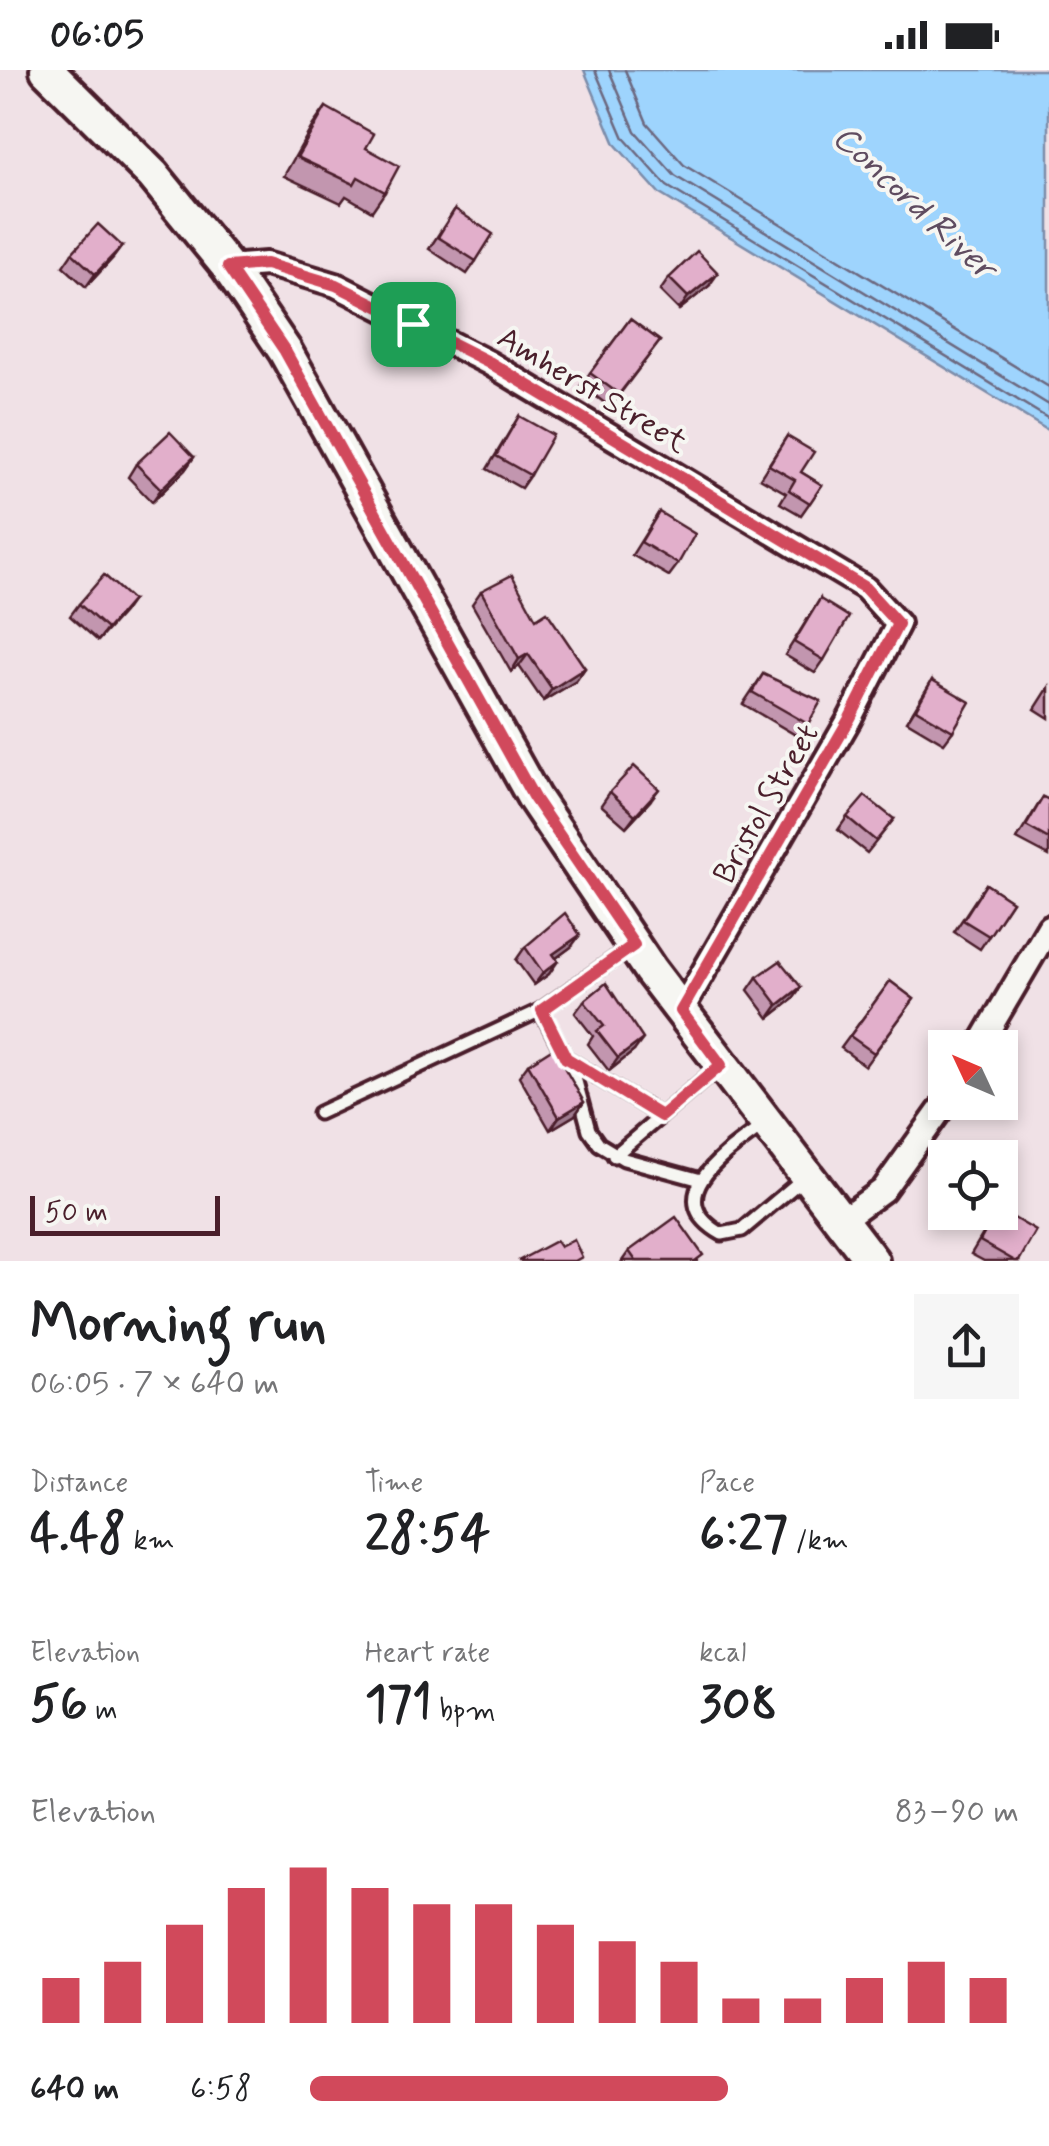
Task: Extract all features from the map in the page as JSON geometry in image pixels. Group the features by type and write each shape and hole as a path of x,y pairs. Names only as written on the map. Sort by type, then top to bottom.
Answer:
{"main road":[{"path":"47,70 153,176 228,267 285,351 534,798 681,1011 872,1261"}],"street":[{"name":"Amherst Street","path":"228,267 266,264 336,285 489,362 865,588 898,624"},
{"name":"Bristol Street","path":"681,1011 814,782 898,624"},
{"path":"988,1030 1049,926"},
{"path":"840,1222 883,1190 933,1120"}],"lane":[{"path":"320,1113 542,1010 634,945"},
{"path":"542,1010 566,1058 593,1138 614,1156 701,1180"},
{"path":"566,1058 661,1116"},
{"path":"614,1156 721,1065"},
{"path":"765,1124 715,1162 701,1180 696,1194 699,1213 711,1228 730,1235 805,1177"}],"water":[{"name":"Concord River","path":"584,70 1049,70 1049,431 660,194 615,144"}],"building":[{"path":"326,107 374,134 366,148 399,166 385,192 358,177 354,184 297,157"},
{"path":"455,209 493,234 476,261 438,237"},
{"path":"98,224 122,246 95,274 72,253"},
{"path":"697,251 718,273 688,297 669,278"},
{"path":"630,319 660,341 619,394 590,373"},
{"path":"519,416 553,435 530,475 496,456"},
{"path":"170,432 194,457 161,489 136,464"},
{"path":"787,436 814,452 801,472 822,485 810,503 789,490 795,480 769,465"},
{"path":"659,512 695,534 678,564 641,542"},
{"path":"104,575 132,600 107,629 79,604"},
{"path":"512,575 536,619 547,612 585,668 552,689 528,654 519,659 481,591"},
{"path":"820,599 849,617 824,660 794,642"},
{"path":"763,674 821,701 808,724 752,692"},
{"path":"932,680 970,702 953,731 916,709"},
{"path":"634,766 659,789 635,815 610,792"},
{"path":"865,796 894,819 876,841 847,817"},
{"path":"1043,797 1049,800 1049,839 1026,826"},
{"path":"986,884 1012,901 989,936 963,920"},
{"path":"565,913 580,935 553,954 558,961 543,973 525,947"},
{"path":"780,961 801,987 778,1005 757,977"},
{"path":"890,981 914,999 874,1053 850,1036"},
{"path":"606,983 643,1039 618,1058 597,1031 604,1026 584,1001"},
{"path":"553,1048 584,1102 559,1117 528,1064"},
{"path":"676,1217 703,1255 695,1261 636,1261 629,1251"},
{"path":"1018,1220 1036,1231 1019,1261 980,1241 986,1230 1018,1230"},
{"path":"574,1240 582,1257 575,1261 518,1261 556,1241 560,1247"}],"route":[{"path":"266,264 336,285 413,324 489,362 680,481 865,588 898,624 891,645 681,1011 721,1065 661,1116 566,1058 542,1010 634,945 534,798 285,351 228,267 266,264"}]}
